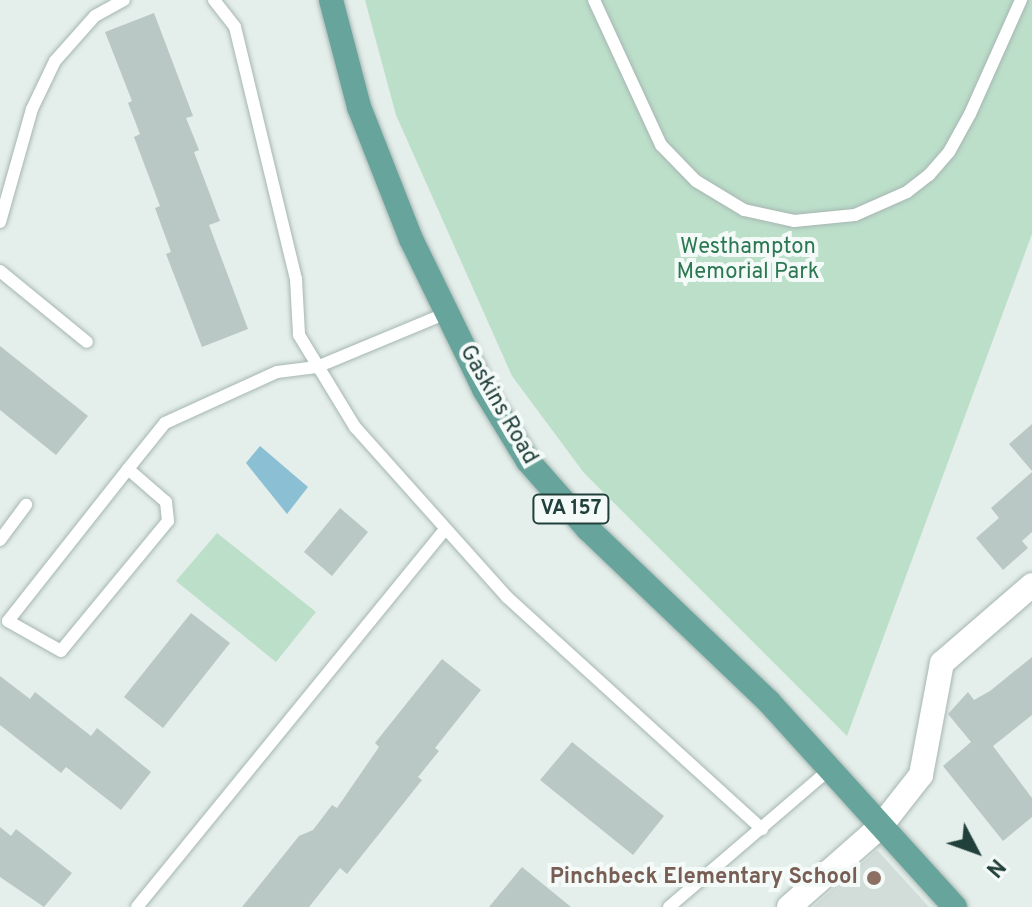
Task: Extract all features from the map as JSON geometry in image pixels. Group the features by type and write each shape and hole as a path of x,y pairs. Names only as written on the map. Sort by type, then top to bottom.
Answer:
{"main road":[{"name":"Gaskins Road","path":"331,0 359,107 447,313 484,389 528,461 588,529 769,702 955,907"}],"street":[{"path":"789,907 881,826 925,766 929,710 942,663 1032,585"}],"lane":[{"path":"0,222 32,109 55,61 95,16 124,0"},
{"path":"214,0 235,27 296,279 299,335 355,427 507,597 762,829"},
{"path":"594,0 661,145 696,181 744,210 794,221 855,215 907,192 929,175 970,114 1021,0"},
{"path":"0,271 87,342"},
{"path":"128,469 166,502 168,521 61,651 4,619 165,423 186,410 277,372 317,367 447,313"},
{"path":"0,540 26,505"},
{"path":"137,907 444,530"},
{"path":"669,907 830,769"}],"shaded area":[{"name":"Pinchbeck Elementary School","path":"877,850 929,907 813,907"}],"green space":[{"name":"Westhampton Memorial Park","path":"365,0 1032,0 1032,234 847,736 584,473 512,376 396,115"},
{"path":"217,533 316,612 276,662 176,581"}],"water":[{"path":"260,446 308,487 287,514 246,463"}],"building":[{"path":"154,13 193,116 186,118 199,150 194,152 220,221 209,225 248,329 202,347 166,254 171,252 155,208 160,206 134,137 140,134 128,103 132,101 105,32"},
{"path":"0,346 88,416 56,455 0,410"},
{"path":"1032,424 1032,471 1009,444"},
{"path":"1032,472 1032,532 1022,541 1028,548 1003,570 976,538 999,518 991,508"},
{"path":"340,508 368,532 332,576 304,552"},
{"path":"191,613 230,643 163,728 124,697"},
{"path":"1032,657 1032,715 993,746 1032,798 1032,817 1003,841 943,766 971,742 948,714 968,692 974,700"},
{"path":"442,659 481,690 435,748 439,751 418,777 422,780 347,874 340,868 309,907 242,907 299,836 313,830 332,805 337,808 379,747 375,743"},
{"path":"0,676 30,699 35,692 91,736 97,728 151,772 121,810 66,767 61,773 0,725"},
{"path":"572,742 664,816 633,855 540,780"},
{"path":"0,827 11,836 16,829 72,873 44,907 0,877"},
{"path":"522,867 571,907 489,907"}],"place":[{"name":"Pinchbeck Elementary School","path":"874,878"}]}
